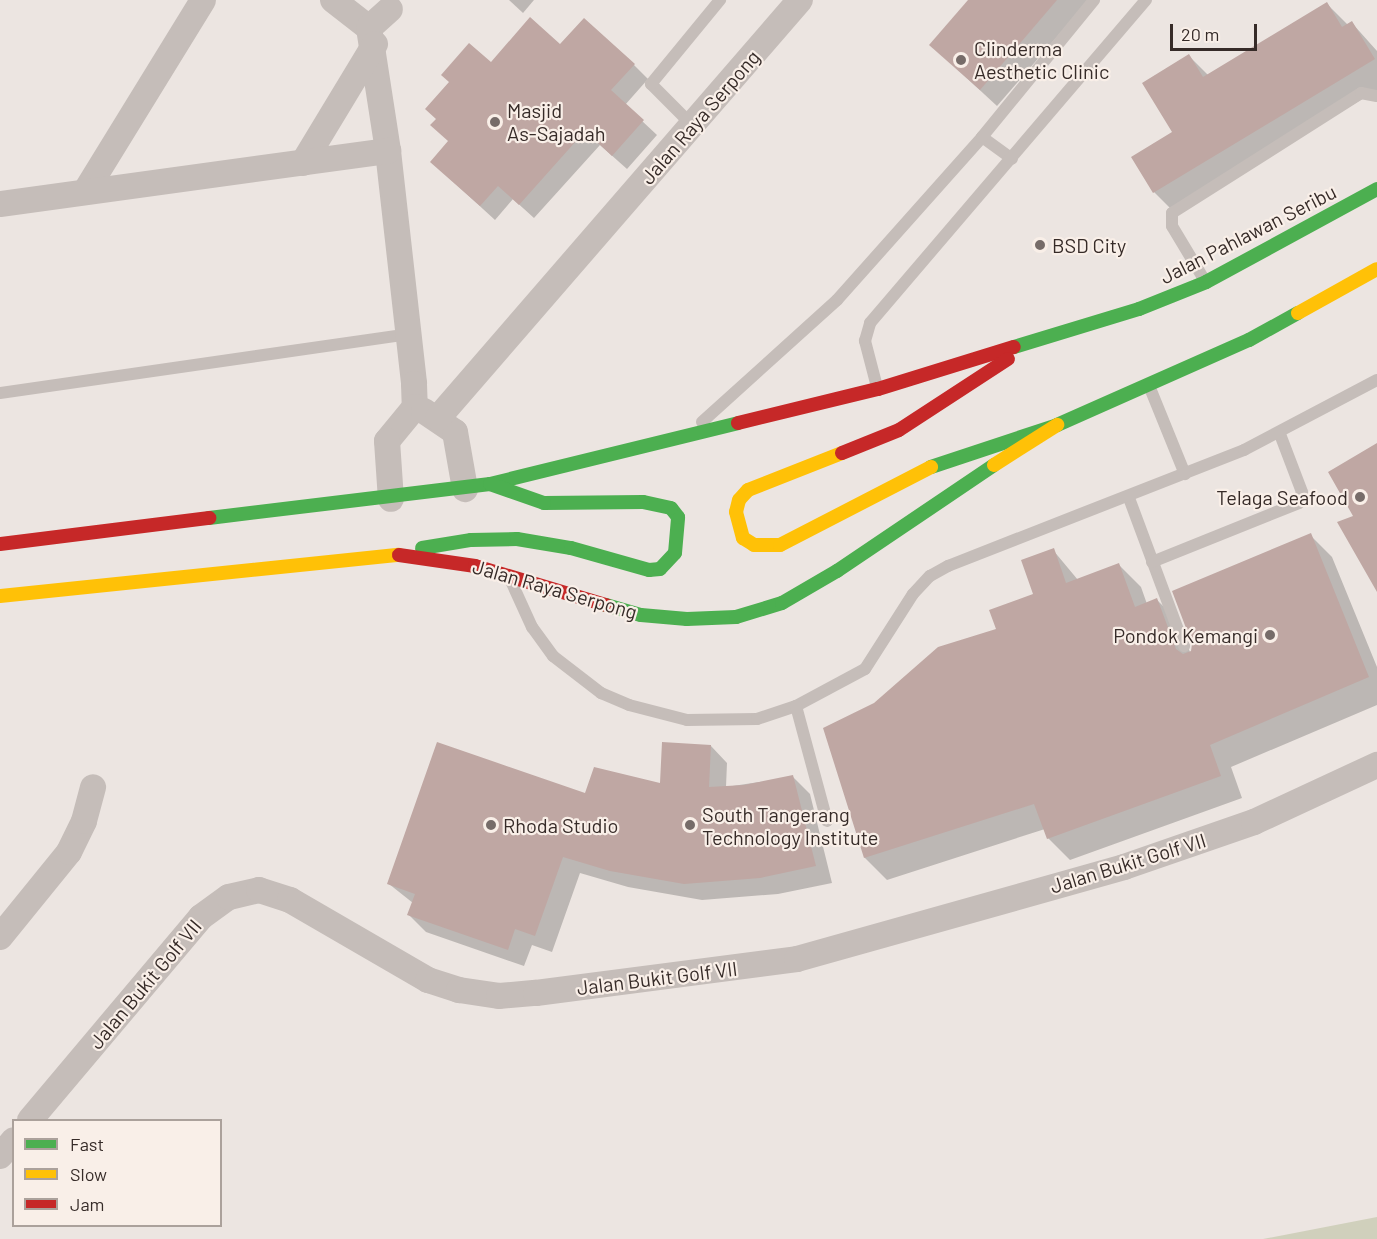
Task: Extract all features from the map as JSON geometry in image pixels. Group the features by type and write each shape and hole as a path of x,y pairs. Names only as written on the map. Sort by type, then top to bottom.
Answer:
{"main road":[{"name":"Jalan Pahlawan Seribu","path":"1032,342 1139,309 1206,282 1377,189"},
{"path":"1032,342 939,407 899,430 748,490 739,500 736,525 742,538 754,545 780,544 920,471 1057,425 1249,340 1377,269"},
{"path":"0,544 465,489 878,389 1032,342"},
{"name":"Jalan Raya Serpong","path":"0,596 388,554 437,558 508,574 641,615 687,619 735,617 782,603 837,571 897,527 1057,425"},
{"path":"388,554 471,540 517,539 571,548 649,570 660,569 675,554 678,517 671,508 644,502 544,503 490,484"}],"street":[{"path":"85,192 203,0"},
{"path":"333,0 372,36 388,151 407,334 406,416 387,441 391,499"},
{"name":"Jalan Raya Serpong","path":"438,418 694,127 800,0"},
{"path":"303,163 372,36 390,9"},
{"path":"0,204 388,151"},
{"path":"406,416 438,418 455,432 465,489"},
{"name":"Jalan Bukit Golf VII","path":"31,1119 201,917 229,897 259,891 290,900 428,980 459,990 499,996 536,993 797,959 1124,867 1254,822 1377,765"},
{"path":"0,937 69,852 84,821 93,787"},
{"path":"0,1156 12,1142"}],"lane":[{"path":"694,127 651,84 720,0"},
{"path":"685,436 837,300 982,137 1094,0"},
{"path":"878,389 865,341 870,323 1146,0"},
{"path":"1206,282 1172,226 1172,213 1361,93 1377,96"},
{"path":"982,137 1012,159"},
{"path":"0,393 407,334"},
{"path":"508,574 532,627 553,656 601,693 629,705 687,720 758,719 796,706 865,669 913,594 930,576 1129,498 1280,434 1377,380"},
{"path":"1149,386 1185,474"},
{"path":"1152,562 1299,503 1302,492 1280,434"},
{"path":"1129,498 1184,646"},
{"path":"796,706 827,821"}],"green space":[{"path":"1377,1217 1377,1239 1263,1239"}],"building":[{"path":"968,0 1057,0 980,90 929,45"},
{"path":"1327,2 1342,27 1352,21 1375,59 1153,193 1131,157 1172,132 1142,83 1189,54 1203,77"},
{"path":"530,17 560,44 584,18 635,64 611,90 644,120 612,156 585,131 519,205 498,186 480,206 430,162 448,141 430,125 436,119 425,109 449,82 441,75 469,43 491,62"},
{"name":"Telaga Seafood","path":"1377,443 1377,592 1337,522 1353,516 1328,472"},
{"path":"1311,533 1369,677 1210,745 1221,776 1047,839 1034,804 864,858 823,728 874,703 938,647 996,629 989,610 1033,594 1021,560 1054,548 1066,583 1119,563 1135,607 1157,598 1176,649 1183,654 1191,651 1192,644 1172,591"},
{"path":"437,742 585,793 594,767 660,783 662,742 711,745 709,787 744,785 793,775 816,866 760,878 684,884 610,871 563,857 535,936 515,929 508,950 407,915 415,894 387,884"}],"traffic: fast":[{"path":"1014,347 1139,309 1206,282 1377,189"},
{"path":"931,467 1057,425 1249,340 1298,313"},
{"path":"209,518 490,484 738,423"},
{"path":"606,605 641,615 687,619 736,617 782,603 837,571 994,465"},
{"path":"422,548 471,540 517,539 571,548 649,570 660,569 675,553 678,517 671,508 643,502 544,503 490,484"}],"traffic: slow":[{"path":"1298,313 1377,269"},
{"path":"994,465 1057,425"},
{"path":"842,453 748,490 739,500 736,512 743,538 754,545 780,545 931,467"},
{"path":"0,596 399,555"}],"traffic: jam":[{"path":"738,423 878,389 1014,347"},
{"path":"842,453 899,430 1008,359"},
{"path":"0,544 209,518"},
{"path":"399,555 475,566 606,605"}],"place":[{"name":"Clinderma Aesthetic Clinic","path":"961,60"},
{"name":"Masjid As-Sajadah","path":"495,122"},
{"name":"BSD City","path":"1040,245"},
{"name":"Telaga Seafood","path":"1360,497"},
{"name":"Pondok Kemangi","path":"1270,635"},
{"name":"Rhoda Studio","path":"491,825"},
{"name":"South Tangerang Technology Institute","path":"690,825"}]}
